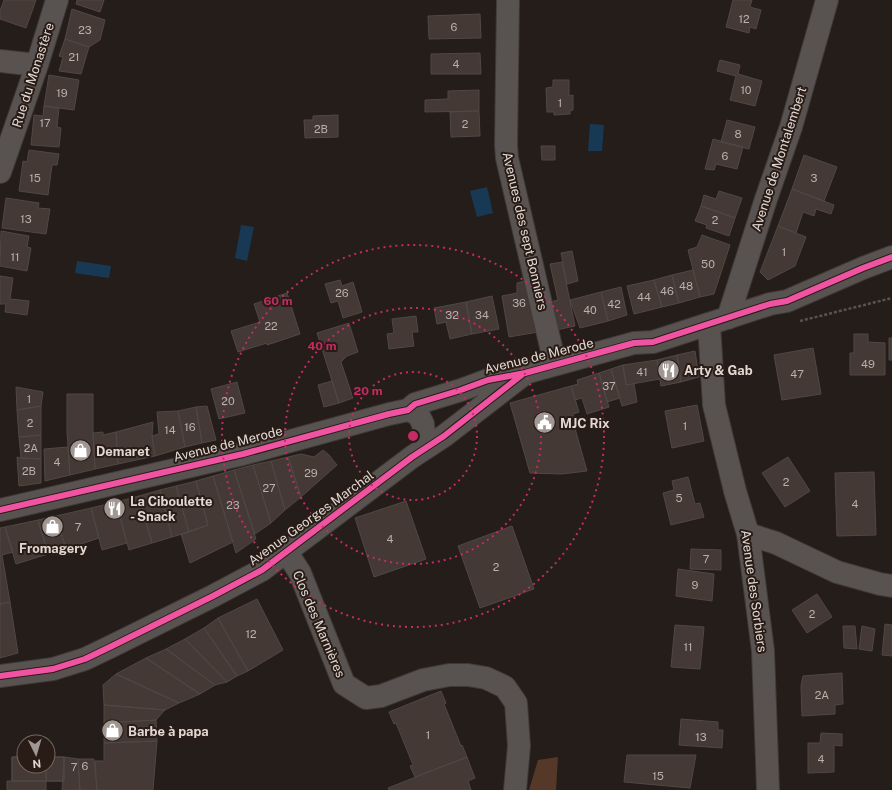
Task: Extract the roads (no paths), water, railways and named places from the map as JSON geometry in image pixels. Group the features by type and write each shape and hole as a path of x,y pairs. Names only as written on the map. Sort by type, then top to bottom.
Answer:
{"street":[{"name":"Rue du Monastère","path":"0,172 37,65 57,0"},
{"name":"Avenues des sept Bonniers","path":"508,0 507,158 555,364"},
{"name":"Avenue de Montalembert","path":"719,321 766,199 791,127 827,0"},
{"path":"0,61 37,65"},
{"name":"Avenue de Merode","path":"0,510 243,454 408,410 415,404 488,380 525,373 634,343 653,342 770,304 788,301 892,257"},
{"name":"Avenue des Sorbiers","path":"719,321 714,405 735,491 748,534 763,652 768,790"},
{"name":"Avenue Georges Marchal","path":"0,676 53,669 85,659 213,596 262,570 425,448 444,436 525,373"},
{"path":"408,410 418,414 423,424 425,448"},
{"path":"748,534 776,543 837,572 892,586"},
{"name":"Clos des Marnières","path":"286,551 300,573 344,684 366,698 381,696 423,680 449,675 468,675 486,678 505,687 516,703 519,746 514,790"}],"water":[{"path":"590,124 604,125 602,151 588,151"},
{"path":"487,187 493,213 477,217 470,191"},
{"path":"241,225 254,227 247,261 235,258"},
{"path":"77,261 111,266 109,278 75,273"}],"place":[{"name":"Arty & Gab","path":"669,370"},
{"name":"MJC Rix","path":"545,423"},
{"name":"Demaret","path":"81,451"},
{"name":"La Ciboulette - Snack","path":"114,508"},
{"name":"Fromagery","path":"53,526"},
{"name":"Barbe à papa","path":"112,731"}]}
